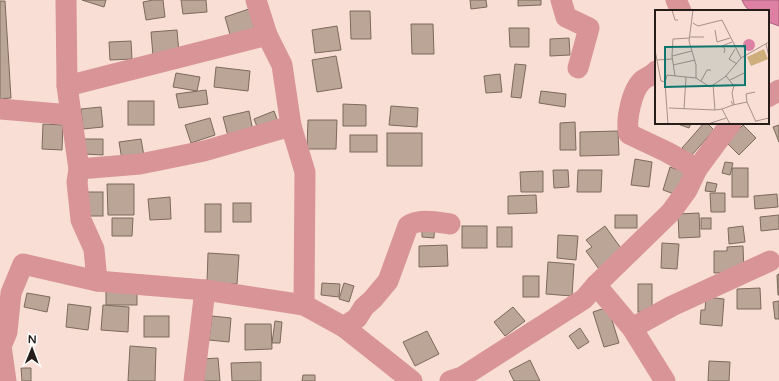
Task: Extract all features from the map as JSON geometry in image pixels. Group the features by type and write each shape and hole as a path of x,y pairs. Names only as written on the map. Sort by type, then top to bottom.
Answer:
{"street":[{"path":"66,0 67,86 79,169 77,182 81,220 94,249 97,281"},
{"path":"256,0 267,35 282,65 291,126 305,172 304,305"},
{"path":"561,0 566,17 589,28 578,68"},
{"path":"676,0 681,10"},
{"path":"67,86 267,35"},
{"path":"655,71 652,75 643,80 634,95 628,116 627,127 629,134 667,152 697,169"},
{"path":"769,96 779,90"},
{"path":"0,109 71,115"},
{"path":"459,380 584,299 596,285 671,212 687,190 697,169 730,124"},
{"path":"79,169 140,164 190,154 291,126"},
{"path":"344,327 356,318 388,281 408,226 412,222 450,224"},
{"path":"632,328 672,306 770,261"},
{"path":"6,381 1,346 3,331 11,293 23,264 97,281 205,290 304,305 344,327 412,381"},
{"path":"596,285 632,328 665,381"},
{"path":"194,381 205,290"}],"shaded area":[{"path":"742,0 779,0 779,26 769,22 769,10 749,10 744,5"}],"building":[{"path":"82,0 106,0 104,7"},
{"path":"163,0 165,17 146,20 143,2"},
{"path":"181,0 206,0 207,12 183,14"},
{"path":"470,0 486,0 487,7 471,9"},
{"path":"518,0 541,0 541,5 518,6"},
{"path":"0,1 5,1 11,98 0,99"},
{"path":"249,9 255,30 231,38 225,17"},
{"path":"350,11 370,11 371,39 351,39"},
{"path":"411,24 433,24 434,54 412,54"},
{"path":"337,26 341,50 315,53 312,30"},
{"path":"509,28 529,28 529,47 510,47"},
{"path":"177,30 179,53 153,56 151,32"},
{"path":"569,38 570,55 550,56 550,39"},
{"path":"131,41 132,59 110,60 109,42"},
{"path":"336,56 342,88 317,92 312,60"},
{"path":"515,64 526,65 521,98 511,97"},
{"path":"216,67 250,71 248,91 214,87"},
{"path":"176,73 200,77 197,91 173,87"},
{"path":"500,74 502,92 486,93 484,76"},
{"path":"206,90 208,104 179,108 176,94"},
{"path":"541,91 566,94 565,107 539,103"},
{"path":"128,101 154,101 154,125 128,125"},
{"path":"343,104 366,105 366,126 343,126"},
{"path":"391,106 418,108 417,127 389,125"},
{"path":"101,107 103,127 83,129 81,109"},
{"path":"249,111 253,131 228,136 223,117"},
{"path":"274,111 278,122 258,129 254,119"},
{"path":"210,118 215,135 191,143 185,125"},
{"path":"308,120 337,120 336,149 307,149"},
{"path":"575,122 576,150 560,150 560,123"},
{"path":"43,124 63,125 62,150 42,149"},
{"path":"678,124 691,124 689,128"},
{"path":"703,124 708,124 714,130 691,156 682,148"},
{"path":"743,125 756,138 739,155 726,142"},
{"path":"779,125 779,142 773,127"},
{"path":"618,131 619,155 580,156 580,132"},
{"path":"387,133 422,133 422,166 387,166"},
{"path":"350,135 377,135 377,152 350,152"},
{"path":"84,139 103,139 103,155 84,154"},
{"path":"141,139 144,156 122,160 119,142"},
{"path":"635,159 652,162 649,187 631,185"},
{"path":"725,162 733,163 730,175 722,173"},
{"path":"670,167 685,172 677,195 663,190"},
{"path":"732,168 748,168 748,197 732,197"},
{"path":"553,170 568,170 569,187 554,188"},
{"path":"578,170 602,170 601,192 577,192"},
{"path":"543,171 543,192 521,192 520,172"},
{"path":"707,182 717,184 715,192 705,191"},
{"path":"107,184 134,184 134,215 108,215"},
{"path":"87,192 103,192 103,216 87,216"},
{"path":"710,193 725,193 725,212 711,212"},
{"path":"777,194 778,207 755,209 754,196"},
{"path":"536,195 537,213 508,214 508,196"},
{"path":"170,197 171,219 150,220 148,199"},
{"path":"233,203 251,203 251,222 233,222"},
{"path":"205,204 221,204 221,232 205,232"},
{"path":"422,213 435,213 434,238 422,237"},
{"path":"699,213 700,237 679,238 678,214"},
{"path":"615,215 637,215 637,228 615,228"},
{"path":"779,215 779,229 761,231 760,217"},
{"path":"112,218 133,218 132,236 112,236"},
{"path":"701,218 711,218 711,229 701,229"},
{"path":"462,226 487,226 487,248 462,248"},
{"path":"605,226 623,251 599,269 586,251 592,247 586,240"},
{"path":"743,226 745,242 729,244 728,228"},
{"path":"497,227 512,227 512,247 497,247"},
{"path":"558,235 578,236 576,260 557,258"},
{"path":"662,243 679,244 677,269 661,268"},
{"path":"447,245 448,266 419,267 419,246"},
{"path":"743,246 744,272 714,273 714,251 727,251 727,247"},
{"path":"208,253 239,255 237,284 207,283"},
{"path":"548,262 574,264 572,296 546,294"},
{"path":"779,274 779,295 778,295 777,275"},
{"path":"523,276 539,276 539,297 523,297"},
{"path":"322,283 340,284 339,297 321,295"},
{"path":"344,283 354,286 349,302 339,299"},
{"path":"638,284 652,284 652,312 638,312"},
{"path":"760,288 761,309 737,309 737,289"},
{"path":"106,290 137,290 137,305 106,305"},
{"path":"27,293 50,297 47,312 24,307"},
{"path":"706,297 724,299 722,326 700,324 701,310 705,310"},
{"path":"779,301 779,319 775,319 773,302"},
{"path":"68,304 91,307 88,330 66,327"},
{"path":"103,305 129,307 128,332 101,330"},
{"path":"513,307 525,321 505,336 494,322"},
{"path":"608,307 619,343 604,347 593,312"},
{"path":"144,316 169,316 169,337 144,337"},
{"path":"212,316 231,318 229,342 209,340"},
{"path":"275,321 282,322 280,343 272,343"},
{"path":"245,324 271,324 272,349 245,350"},
{"path":"580,328 589,342 578,349 569,336"},
{"path":"427,331 439,354 415,366 403,342"},
{"path":"130,346 156,348 155,381 128,381"},
{"path":"218,358 220,381 204,381 202,359"},
{"path":"530,360 540,381 514,381 509,371"},
{"path":"709,361 730,362 729,381 708,381"},
{"path":"261,362 261,381 232,381 231,363"},
{"path":"21,368 31,368 31,381 22,381"},
{"path":"303,375 315,375 315,381 302,381"}]}
